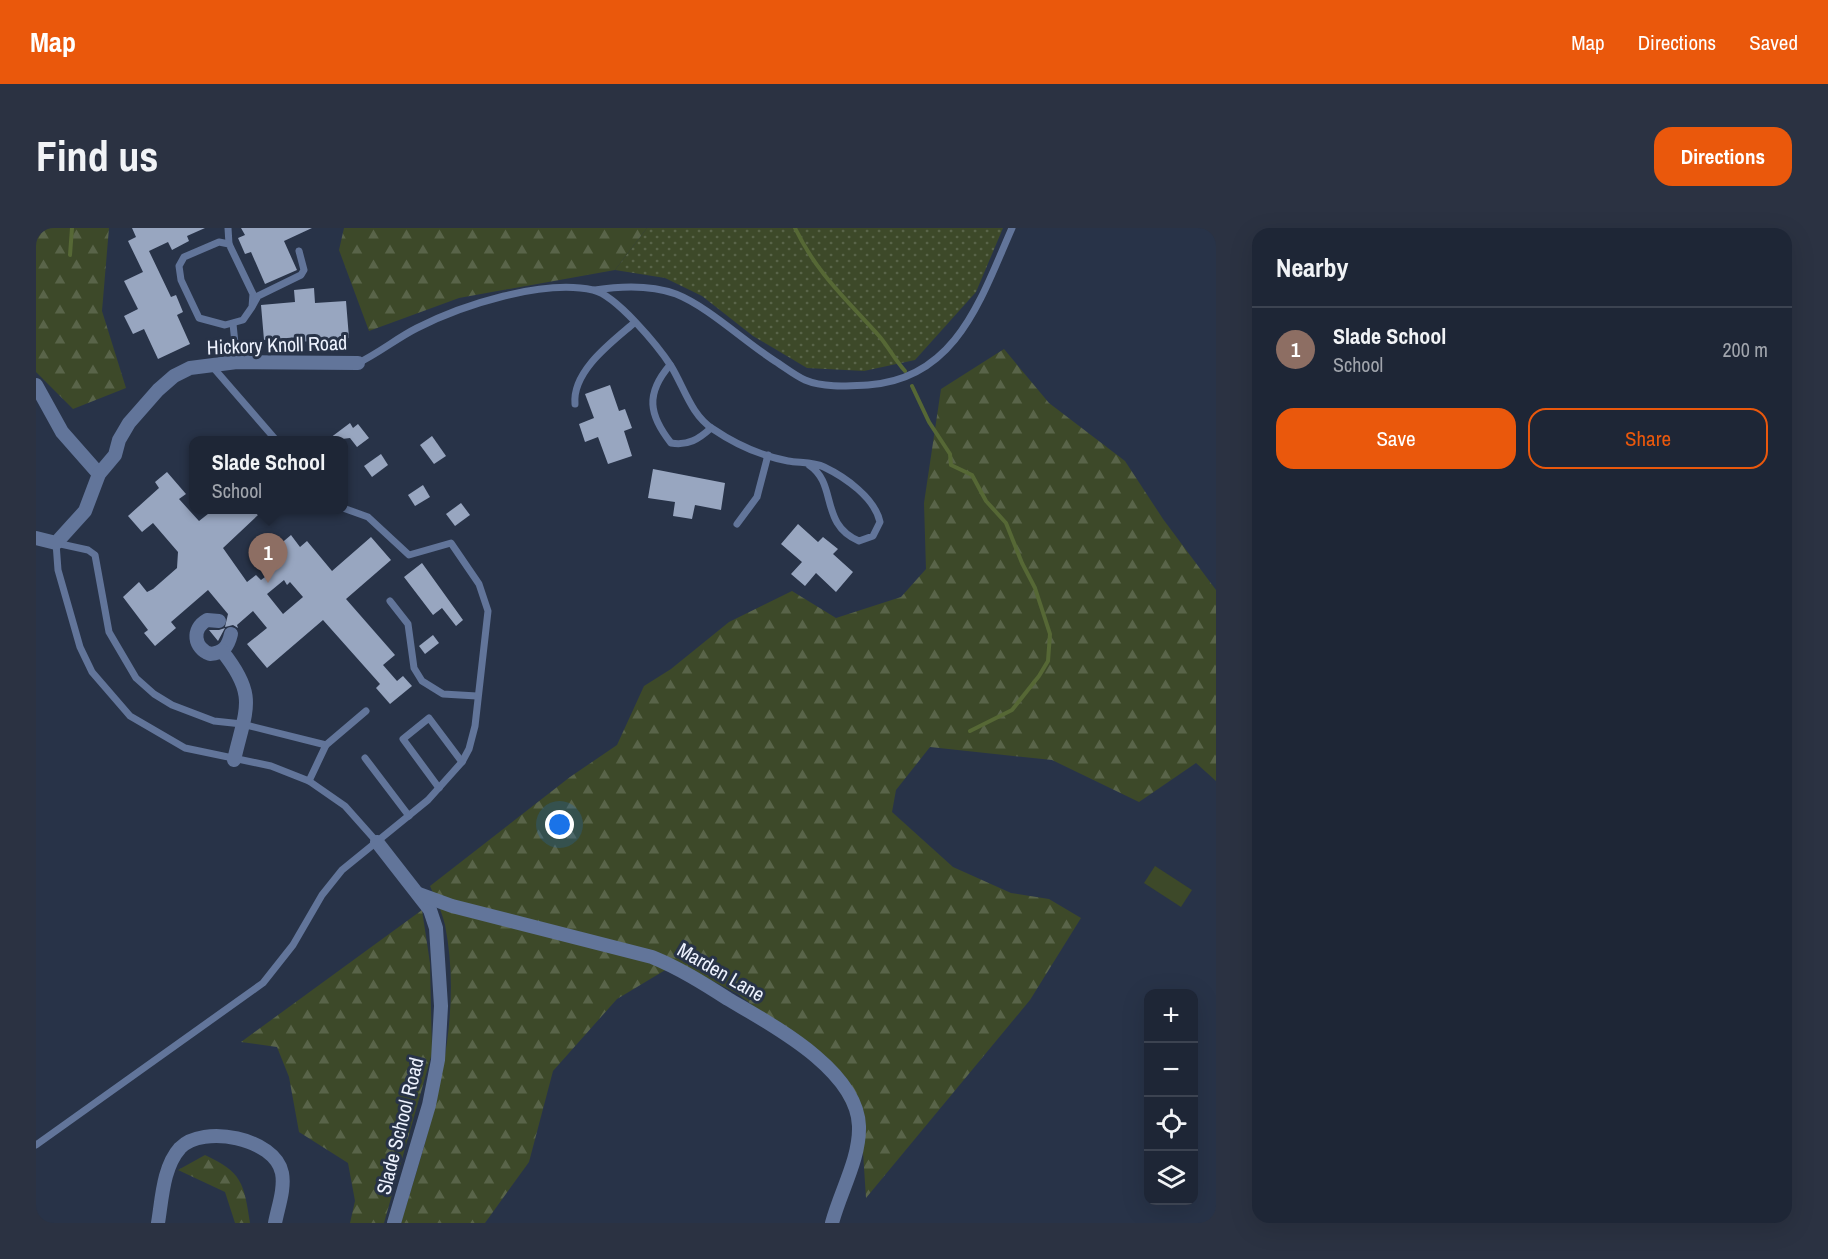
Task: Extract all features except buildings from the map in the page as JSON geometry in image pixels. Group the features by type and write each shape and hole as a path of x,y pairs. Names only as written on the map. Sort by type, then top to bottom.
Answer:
{"street":[{"name":"Hickory Knoll Road","path":"56,543 85,511 99,474 115,455 119,440 129,423 158,390 174,376 190,369 237,362 358,363"},
{"path":"36,385 62,432 99,474"},
{"path":"36,538 56,543"},
{"path":"219,621 213,619 202,623 196,637 205,652 210,654 222,651 229,642 231,634"},
{"path":"222,651 247,688 234,760"},
{"name":"Slade School Road","path":"377,842 430,910 435,928 441,1006 438,1060 429,1105 394,1223"},
{"name":"Marden Lane","path":"419,894 452,906 652,957 679,968 801,1043 841,1082 859,1124 858,1147 832,1223"},
{"path":"158,1223 166,1176 173,1158 188,1142 208,1134 254,1144 272,1154 282,1173 282,1191 275,1223"}],"lane":[{"path":"228,228 229,244 253,294 252,307"},
{"path":"358,363 416,328 452,312 528,291 642,287 677,294 723,323 761,353 806,380 841,387 880,384 919,374 944,353 975,310 1012,228"},
{"path":"229,244 219,242 205,248 184,258 179,266 181,280 199,318 207,322 233,324 243,320 258,297 301,275 303,270 299,251"},
{"path":"593,290 605,295 634,323 670,365 696,413 711,428 748,449 808,465 821,465 838,474 876,508 880,522 873,536 860,541 849,537 839,528 830,511 822,478 818,471 808,465"},
{"path":"575,404 574,393 580,378 610,344 634,323"},
{"path":"233,324 237,362"},
{"path":"211,365 272,436"},
{"path":"670,365 657,385 653,397 652,409 658,426 671,443 680,445 696,440 711,428"},
{"path":"737,524 757,497 768,455"},
{"path":"36,1145 263,983 293,945 322,895 342,870 409,816 439,788 462,762 469,749 475,726 488,622 487,602 479,584 451,543 409,555 368,517 348,510"},
{"path":"326,745 242,724 214,721 194,715 154,694 136,678 109,632 95,555 88,550 56,543 58,570 80,647 92,672 130,716 185,748 271,766 309,781 345,806 377,842"},
{"path":"390,601 408,624 414,668 423,681 442,694 477,696"},
{"path":"309,781 326,745 366,711"},
{"path":"439,788 403,739 429,718 462,762"},
{"path":"365,758 409,816"}],"green space":[{"path":"36,228 109,228 102,311 126,388 73,409 36,372"},
{"path":"344,228 647,228 615,270 459,298 369,331 339,250"},
{"path":"647,228 1003,228 976,292 915,360 864,371 807,368 753,336 702,296 665,278 615,270"},
{"path":"1004,349 1049,403 1125,461 1163,519 1216,590 1216,781 1196,763 1139,802 1052,760 930,747 896,790 892,812 953,867 1011,893 1049,899 1081,918 1030,1000 866,1198 862,1137 837,1084 801,1043 738,994 677,963 617,999 553,1071 529,1162 485,1223 401,1223 433,1113 448,1038 451,1000 450,963 445,925 430,886 570,777 617,745 644,686 671,669 729,622 792,591 836,618 901,597 926,569 924,503 941,389"},
{"path":"1155,866 1192,890 1181,907 1144,883"},
{"path":"422,910 430,963 432,1053 384,1223 350,1223 355,1201 348,1163 299,1132 289,1077 277,1047 241,1042"},
{"path":"205,1155 227,1167 239,1180 246,1198 250,1223 235,1223 225,1192 178,1170"}],"waterway":[{"path":"70,255 72,228"},
{"path":"795,228 823,273 880,337 905,371"},
{"path":"912,386 929,422 950,454 951,465 972,475 986,501 1006,523 1035,588 1050,634 1048,661 1012,710 970,731"}],"place":[{"name":"Slade School","path":"268,583"}]}
